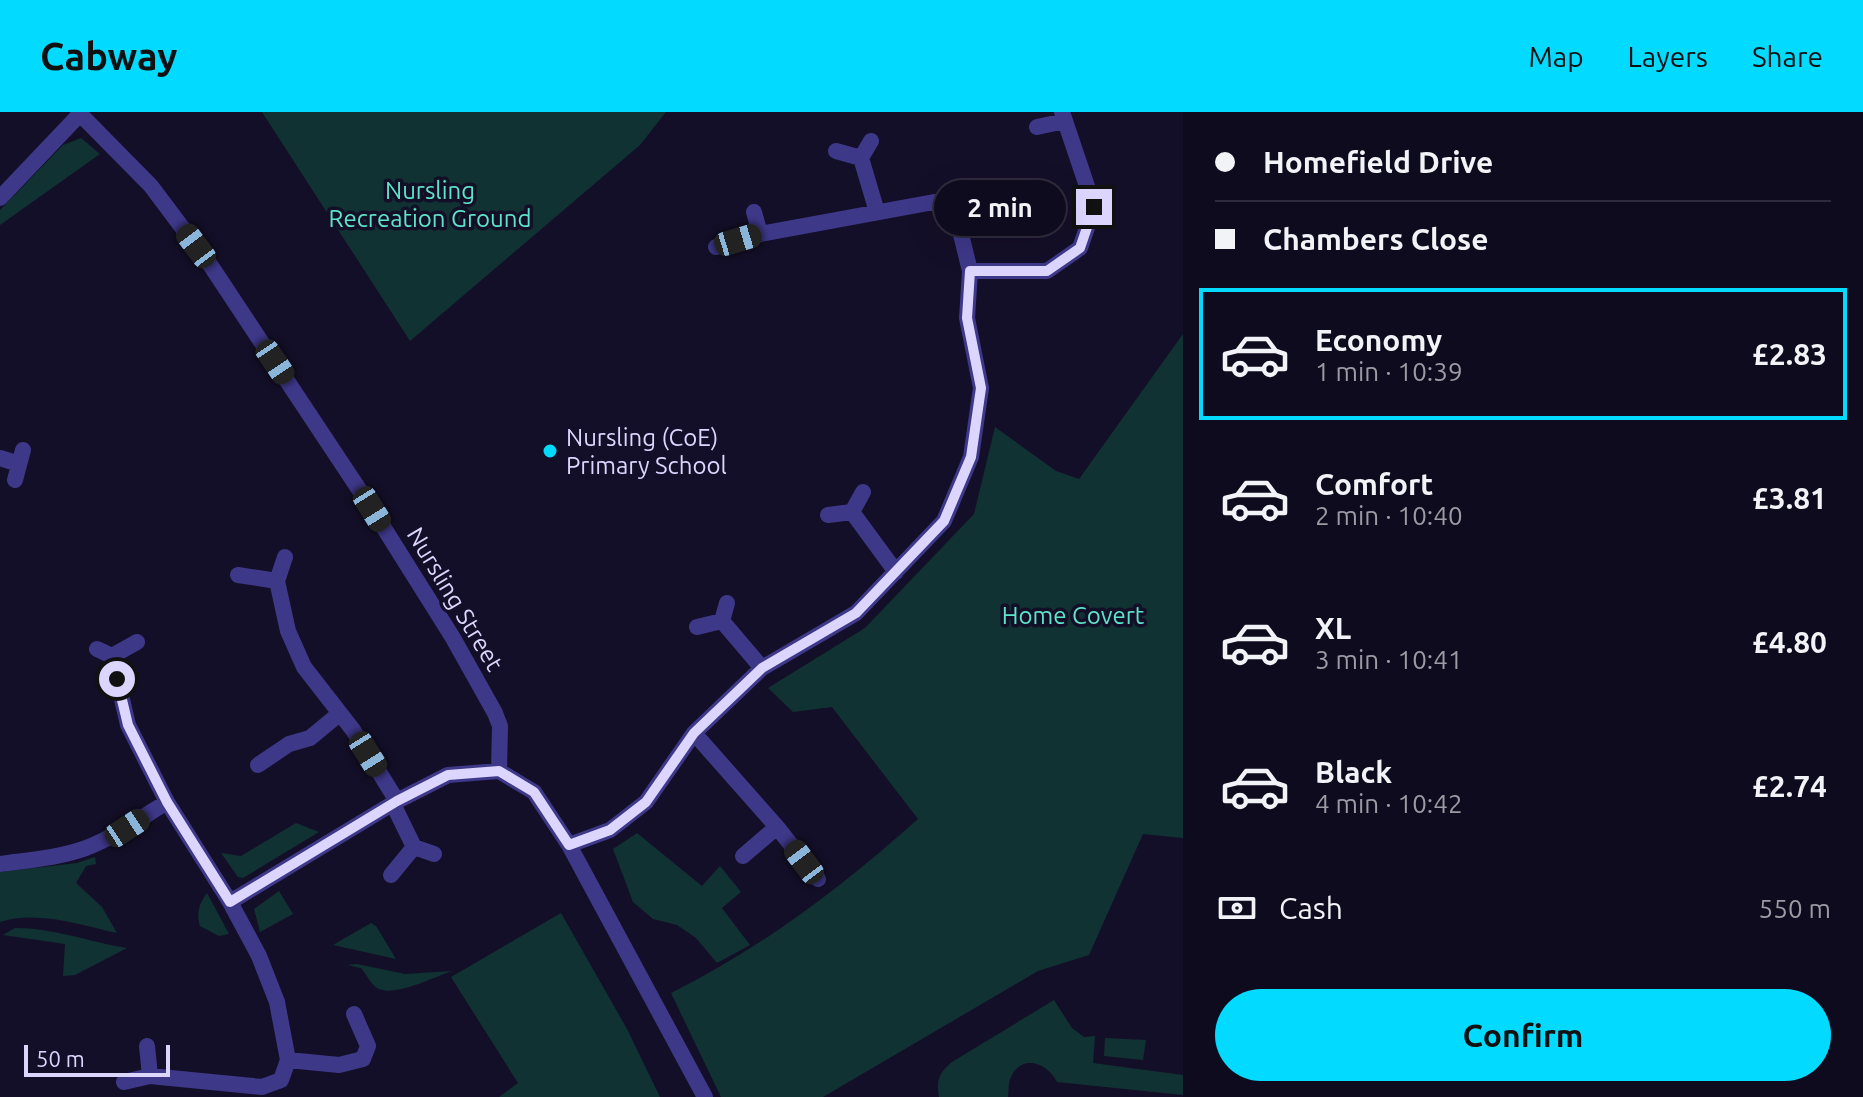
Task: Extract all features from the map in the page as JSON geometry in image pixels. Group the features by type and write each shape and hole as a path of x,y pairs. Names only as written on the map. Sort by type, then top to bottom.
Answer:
{"street":[{"path":"0,198 79,113"},
{"name":"Nursling Street","path":"79,113 151,186 211,266 372,509 453,638 495,713 500,726 499,771"},
{"path":"970,271 1047,271 1080,248 1094,207 1064,117 1037,127"},
{"path":"871,141 861,158 877,212"},
{"path":"836,151 861,158"},
{"path":"569,845 610,830 646,802 694,733 762,668 856,613 944,521 971,457 981,388 967,318 970,271 959,226 934,202 760,234 716,247"},
{"path":"754,212 760,234"},
{"path":"0,458 19,465"},
{"path":"852,512 863,492"},
{"path":"852,512 896,572"},
{"path":"828,515 852,512"},
{"path":"285,557 277,581 288,631 304,667 353,730 395,802 414,847 434,854"},
{"path":"238,575 277,581"},
{"path":"722,621 727,603"},
{"path":"722,621 762,668"},
{"path":"697,627 722,621"},
{"path":"124,1082 150,1076 262,1087 281,1080 288,1060 277,1002 259,956 230,902 167,802 128,725 104,652 137,642"},
{"path":"258,765 289,744 310,738 339,714"},
{"path":"694,733 777,827 818,879"},
{"path":"230,902 395,802 448,775 499,771 534,792 569,845 705,1097"},
{"path":"0,864 53,857 87,847 127,828 167,802"},
{"path":"743,856 777,827"},
{"path":"391,875 414,847"},
{"path":"288,1060 339,1065 363,1059 368,1046 354,1014"},
{"path":"147,1046 150,1076"}],"green space":[{"name":"Nursling Recreation Ground","path":"262,112 666,112 640,145 410,341"},
{"path":"81,138 100,154 0,225 0,210 63,145"},
{"name":"Home Covert","path":"1183,334 1183,838 1143,834 1089,955 1038,971 823,1097 721,1097 671,993 770,936 860,868 918,819 832,707 793,712 768,688 865,628 974,514 995,427 1056,471 1079,479"},
{"path":"296,823 319,832 243,878 238,877 221,853 241,856"},
{"path":"637,833 702,886 720,866 741,892 722,908 750,945 717,963 696,938 677,925 653,919 633,902 613,849"},
{"path":"95,857 96,864 86,866 76,883 102,907 117,933 44,918 0,922 0,872 77,863"},
{"path":"279,891 293,914 260,932 254,909"},
{"path":"207,893 229,934 219,936 200,926 199,909"},
{"path":"561,913 627,1029 660,1097 499,1097 518,1083 451,977"},
{"path":"371,923 396,959 333,945"},
{"path":"15,928 58,933 127,948 75,975 63,976 65,944 3,935"},
{"path":"357,964 405,974 452,971 403,989 384,990 377,988 361,968 347,965"},
{"path":"1054,1000 1072,1028 1084,1037 1095,1036 1093,1063 1183,1075 1183,1095 1057,1082 1048,1070 1028,1063 1011,1077 1008,1097 939,1097 940,1077 952,1062"},
{"path":"1105,1038 1146,1040 1143,1060 1104,1056"}],"place":[{"name":"Nursling (CoE) Primary School","path":"550,451"}],"route":[{"path":"117,679 128,725 167,802 230,902 397,801 448,775 499,771 534,792 569,845 610,830 646,802 694,733 762,668 856,613 944,521 971,457 981,388 967,318 970,271 1047,271 1080,248 1094,207"}]}
